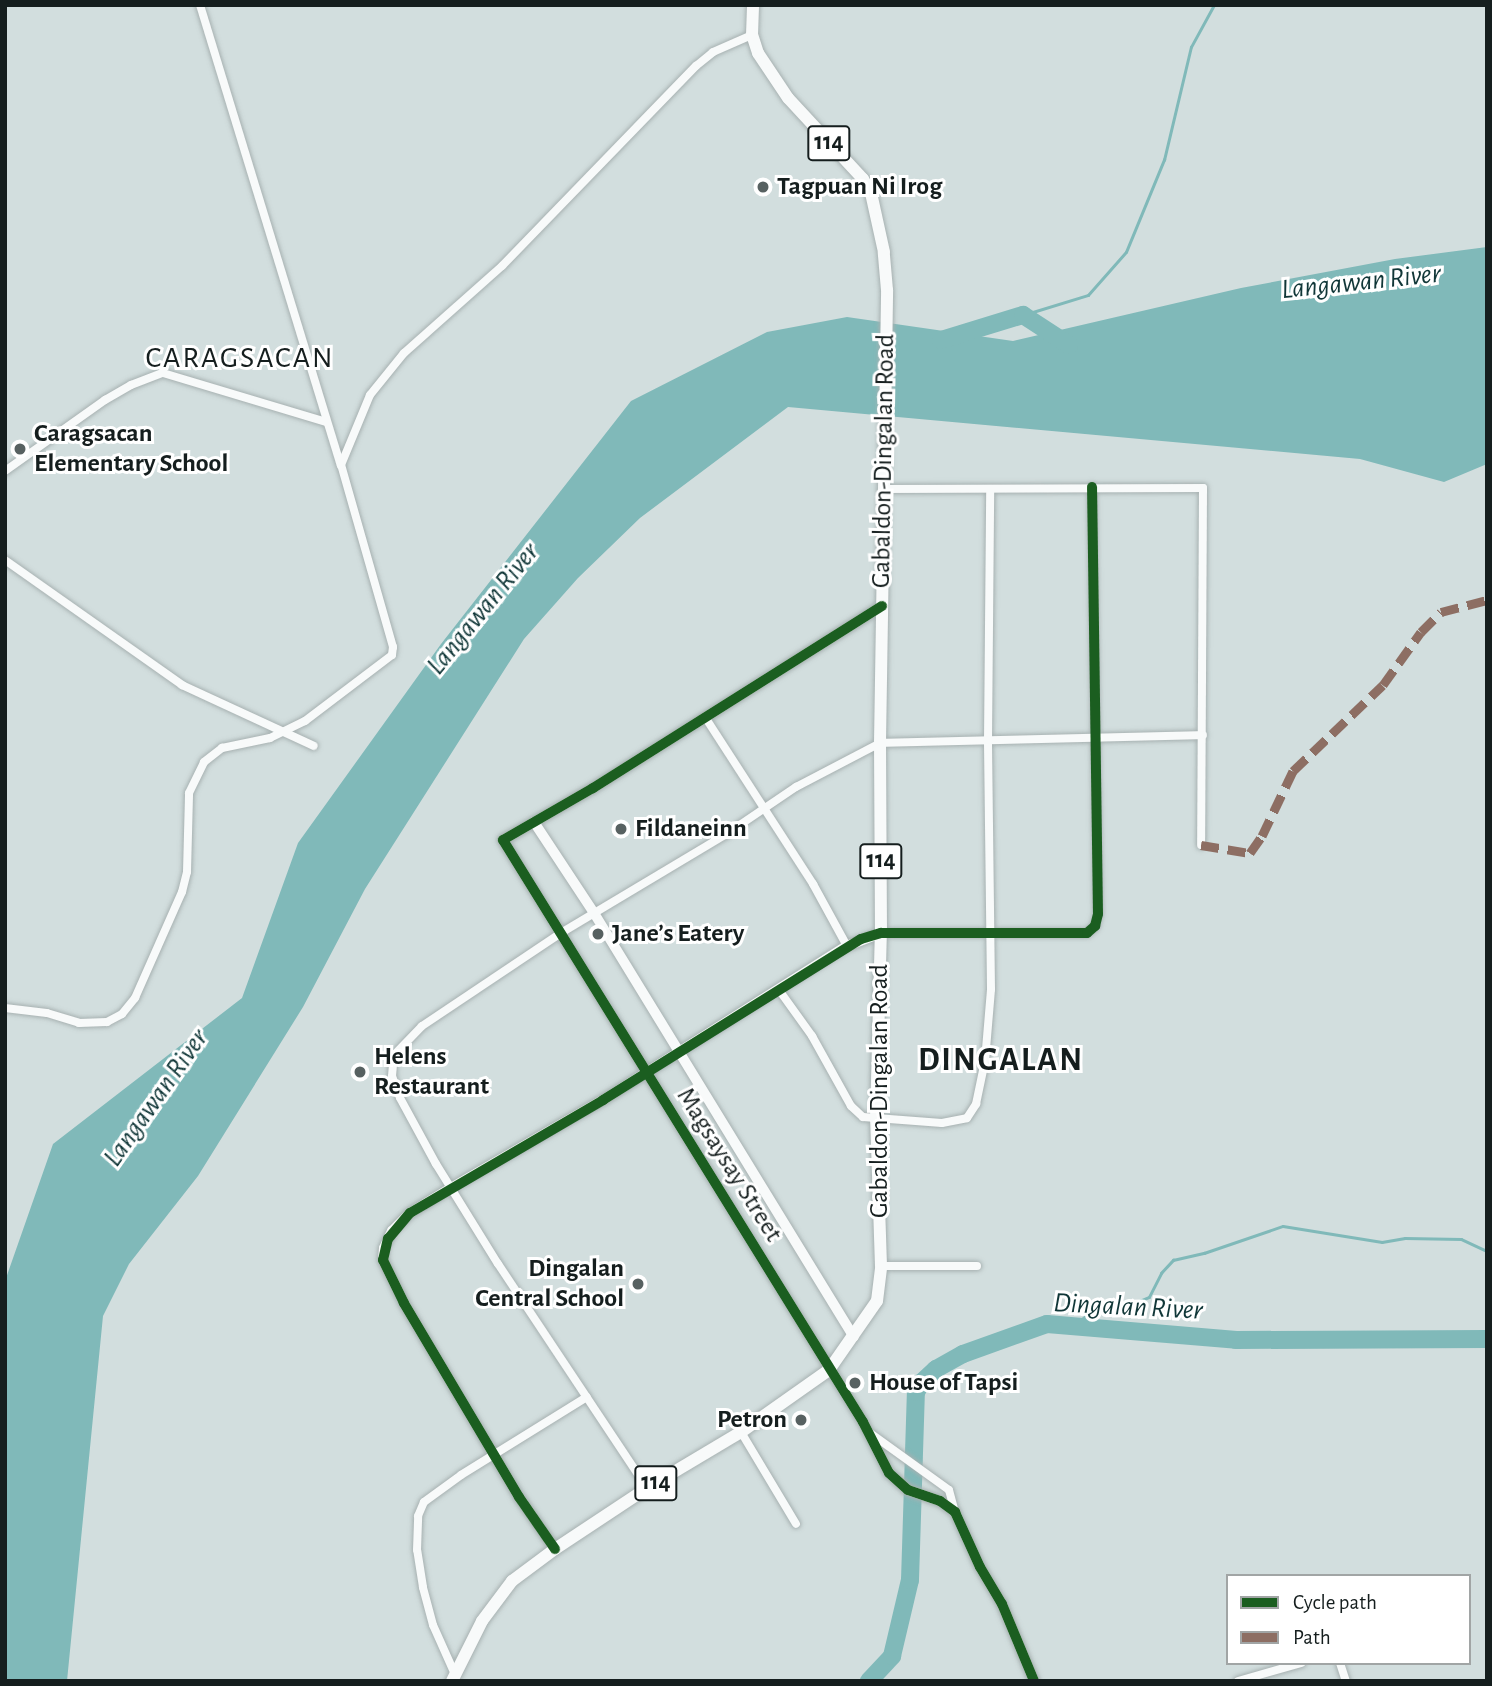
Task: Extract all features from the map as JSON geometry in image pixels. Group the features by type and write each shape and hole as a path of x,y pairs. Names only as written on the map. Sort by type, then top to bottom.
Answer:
{"main road":[{"name":"Gabaldon-Dingalan Road","path":"454,1676 497,1598 524,1571 647,1488 741,1432 829,1370 877,1301 881,1266 876,1119 881,933 881,606 887,290 884,252 871,192 766,69 752,35 753,5"}],"street":[{"path":"5,1008 47,1013 79,1023 107,1022 122,1014 135,998 182,892 187,872 189,793 196,775 214,752 285,732 321,710 392,655 393,647 341,465 200,5"},
{"path":"341,465 370,395 404,353 502,266 696,66 713,52 752,35"},
{"path":"5,471 106,400 131,385 163,373 182,376 326,422"},
{"path":"885,489 990,491 1092,487 1203,488 1201,845"},
{"path":"555,1549 404,1303 383,1260 384,1248 400,1222 451,1188 603,1100 847,946 881,933 1087,933 1095,926 1098,914 1092,487"},
{"path":"779,990 812,1036 851,1106 863,1117 905,1122 962,1120 976,1104 985,1061 991,989 988,741 990,491"},
{"path":"5,560 182,685 314,746"},
{"path":"534,822 881,606"},
{"path":"705,717 765,808 847,946"},
{"path":"647,1488 451,1188 400,1098 392,1076 394,1055 422,1026 561,933 834,766 880,743 1203,735"},
{"name":"Magsaysay Street","path":"854,1337 594,913 534,822 503,840 644,1072 870,1433 889,1473 908,1490 928,1496 955,1512"},
{"path":"881,1266 977,1266"},
{"path":"454,1676 433,1625 423,1587 417,1549 418,1516 424,1502 587,1397"},
{"path":"741,1432 796,1524"},
{"path":"870,1433 899,1457 942,1484 952,1496 955,1512 980,1567 1002,1604 1034,1681"},
{"path":"1238,1681 1294,1665"}],"water":[{"path":"1487,247 1487,464 1444,482 1360,459 788,407 640,518 578,578 524,639 365,889 303,1007 198,1176 129,1264 103,1316 67,1681 5,1681 5,1281 53,1144 242,998 298,843 441,644 631,401 767,332 847,317 1013,341 1241,288 1395,259"}],"waterway":[{"path":"1023,315 1088,295 1126,252 1164,160 1191,47 1214,5"},
{"name":"Langawan River","path":"941,340 1023,315 1069,345"},
{"path":"1073,1326 1100,1305 1135,1303 1149,1297 1161,1273 1173,1260 1204,1253 1283,1226 1382,1242 1405,1238 1461,1239 1487,1251"},
{"name":"Dingalan River","path":"869,1681 892,1656 910,1580 916,1392 936,1369 963,1354 1047,1324 1236,1340 1487,1339"}],"marked path":[{"path":"1201,845 1250,853 1262,836 1293,771 1383,685 1421,632 1441,612 1487,600"}],"cycle path":[{"path":"555,1549 519,1497 404,1303 383,1260 388,1239 410,1213 603,1100 861,939 881,933 1087,933 1095,926 1098,914 1092,487"},
{"path":"882,606 593,788 503,840 863,1422 889,1473 908,1490 940,1501 955,1512 980,1567 1002,1604 1034,1681"}],"place":[{"name":"Tagpuan Ni Irog","path":"763,187"},
{"name":"Caragsacan Elementary School","path":"20,449"},
{"name":"Fildaneinn","path":"621,829"},
{"name":"Jane’s Eatery","path":"598,934"},
{"name":"Helens Restaurant","path":"360,1072"},
{"name":"Dingalan Central School","path":"638,1284"},
{"name":"House of Tapsi","path":"855,1383"},
{"name":"Petron","path":"801,1420"}],"district":[{"name":"CARAGSACAN","path":"240,358"},
{"name":"DINGALAN","path":"1001,1061"}]}
